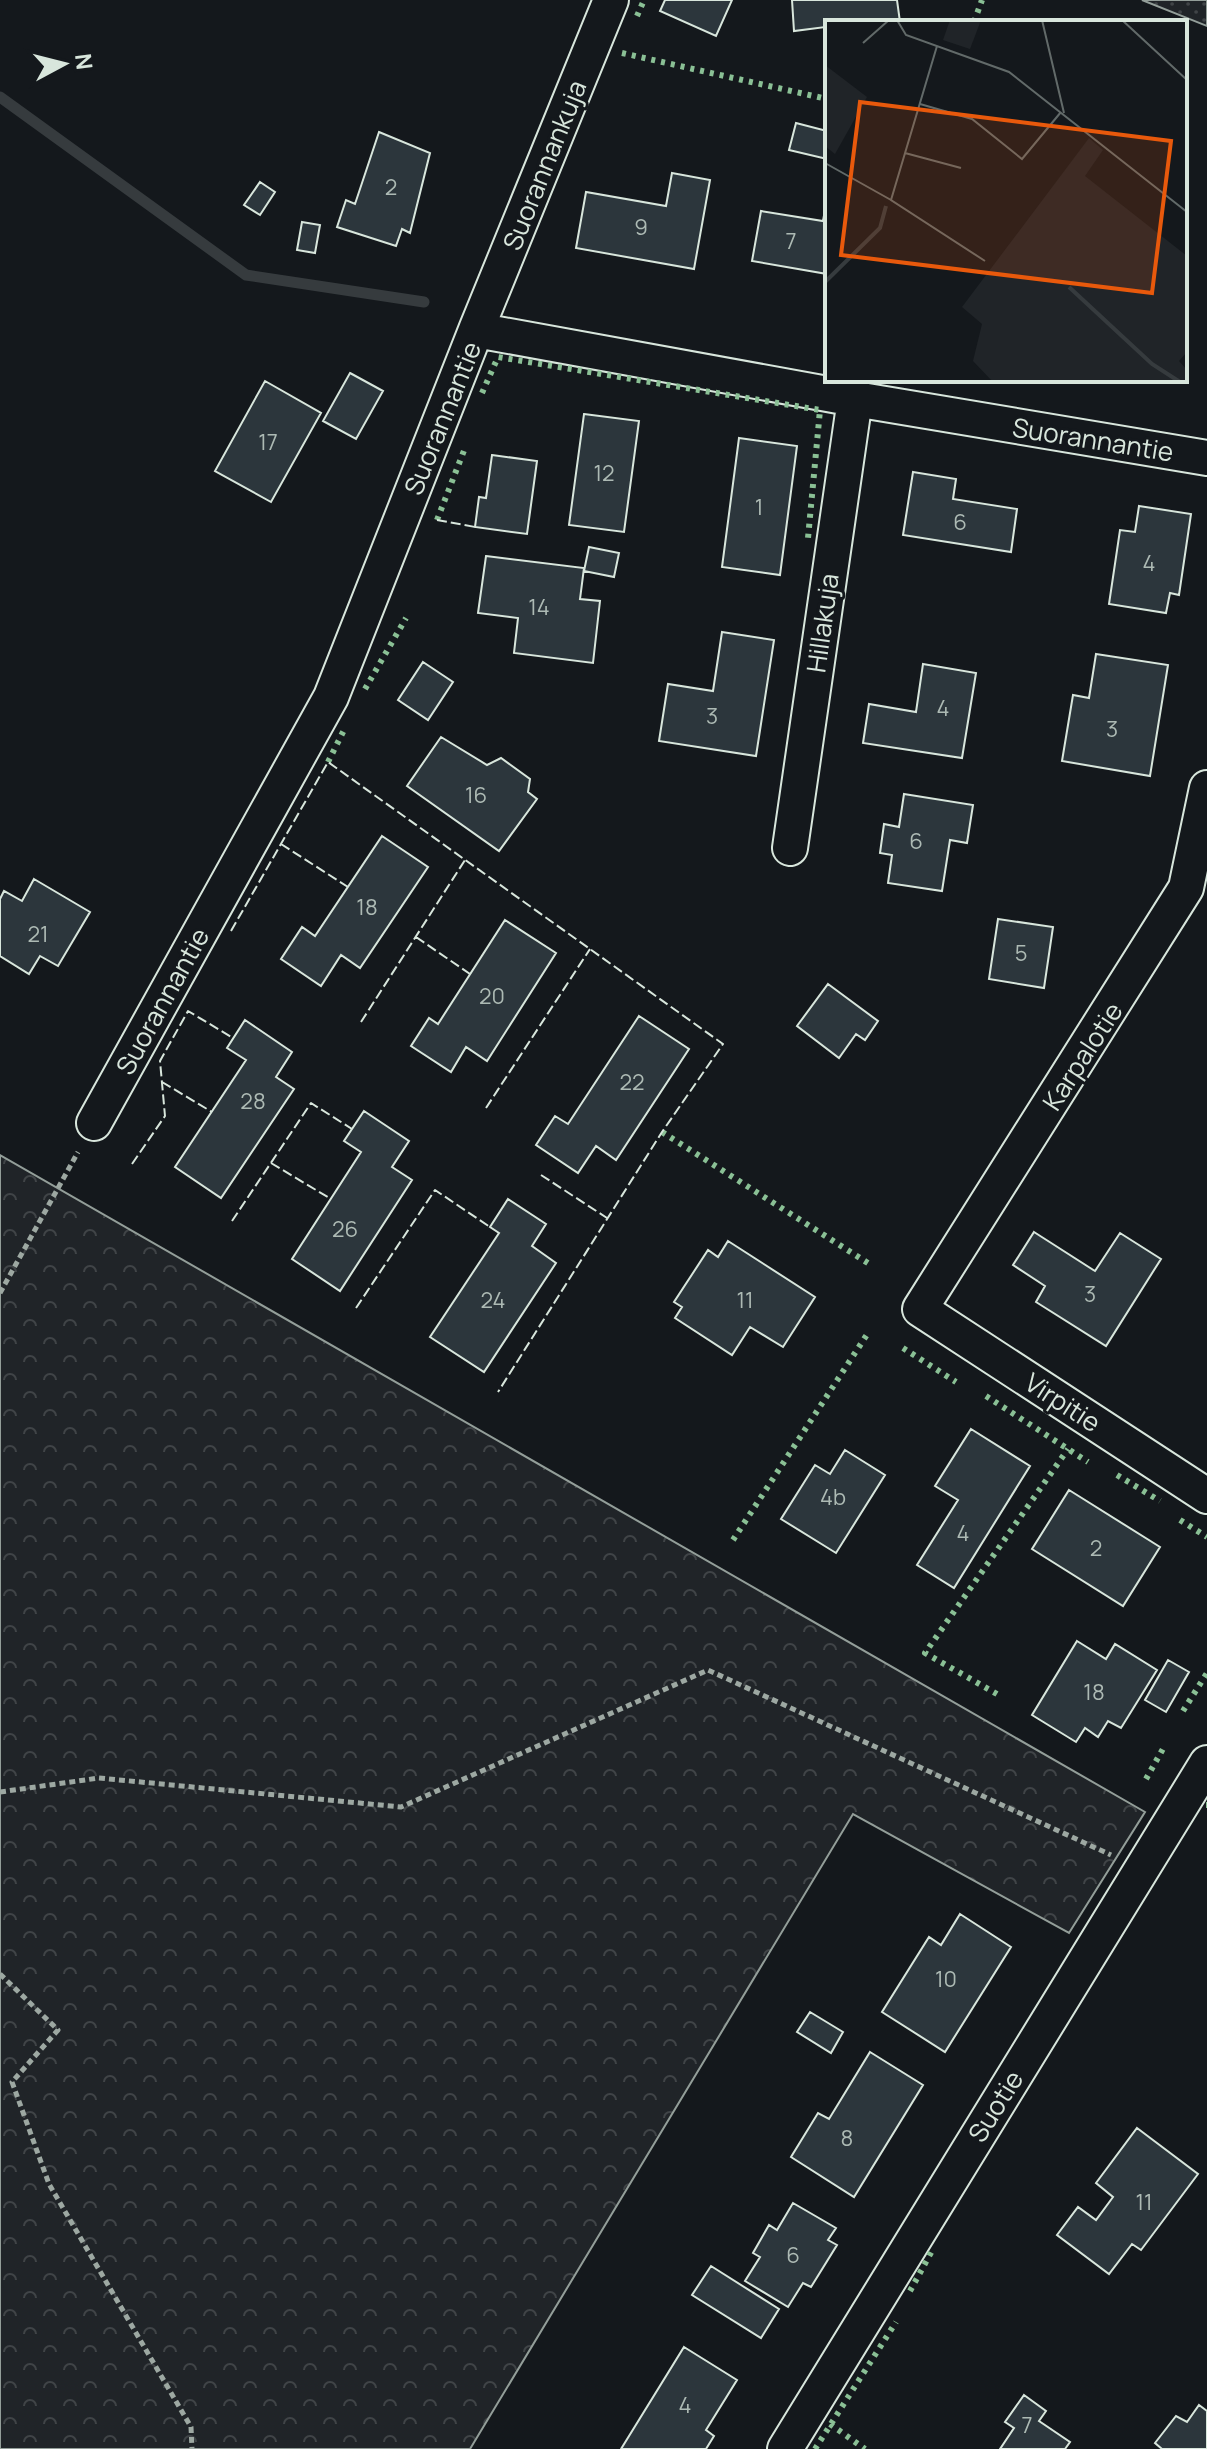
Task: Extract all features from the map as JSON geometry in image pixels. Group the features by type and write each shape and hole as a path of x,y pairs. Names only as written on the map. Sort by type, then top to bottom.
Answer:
{"street":[{"name":"Suorannankuja","path":"476,330 611,0"},
{"name":"Suorannantie","path":"94,1123 331,697 476,330 855,399 1207,458"},
{"name":"Hillakuja","path":"790,848 855,399"},
{"name":"Karpalotie","path":"920,1309 1186,888 1207,788"},
{"name":"Virpitie","path":"920,1309 1207,1496"},
{"name":"Suotie","path":"785,2449 1207,1763"}],"path":[{"path":"0,1293 94,1123"},
{"path":"0,1792 99,1778 401,1807 708,1670 1141,1869"},
{"path":"0,1974 58,2030 12,2082 49,2184 191,2427 192,2449"}],"green space":[{"path":"1142,0 1207,0 1207,26"},
{"path":"0,1155 1145,1812 1069,1933 853,1814 470,2449 0,2449"}],"building":[{"path":"665,0 732,0 716,36 660,11"},
{"path":"792,0 897,0 900,20 825,20 825,27 794,31"},
{"path":"796,123 825,130 825,159 789,150"},
{"path":"379,132 430,153 410,233 402,229 396,246 337,227 346,200 355,204"},
{"path":"672,173 710,180 694,269 576,248 586,192 666,206"},
{"path":"260,182 275,192 260,215 244,205"},
{"path":"825,210 825,274 752,261 761,211 823,221"},
{"path":"302,222 320,225 315,253 297,250"},
{"path":"350,373 383,391 356,439 323,421"},
{"path":"265,381 321,413 271,502 215,471"},
{"path":"584,414 639,421 624,532 569,525"},
{"path":"739,438 797,446 780,575 722,567"},
{"path":"492,455 537,461 527,534 475,527 479,497 486,498"},
{"path":"913,472 956,479 953,499 1017,509 1011,552 903,535"},
{"path":"1139,506 1191,514 1179,595 1170,593 1166,613 1109,604 1120,530 1135,532"},
{"path":"589,547 619,553 614,577 584,571"},
{"path":"486,556 584,568 580,599 600,601 593,663 514,653 518,618 478,613"},
{"path":"722,632 774,640 756,756 659,741 668,684 713,691"},
{"path":"1096,654 1168,665 1150,776 1062,761 1073,695 1089,698"},
{"path":"423,662 453,682 428,720 398,700"},
{"path":"923,664 976,673 962,758 863,743 869,704 916,712"},
{"path":"441,737 487,765 501,758 530,779 528,792 537,799 499,851 407,786"},
{"path":"904,794 973,805 967,843 950,840 942,891 888,883 892,855 880,853 884,824 899,827"},
{"path":"382,836 428,867 360,968 341,955 321,986 281,959 302,927 315,936"},
{"path":"34,879 90,912 58,966 40,956 29,974 0,956 0,899 4,891 22,901"},
{"path":"998,919 1053,927 1044,988 989,979"},
{"path":"505,920 556,953 487,1061 466,1047 451,1072 411,1046 429,1018 438,1024"},
{"path":"828,984 878,1021 865,1040 856,1034 839,1058 797,1026"},
{"path":"639,1016 689,1049 616,1160 596,1146 578,1173 536,1145 555,1116 568,1124"},
{"path":"245,1020 292,1052 276,1077 294,1089 221,1198 175,1167 246,1060 227,1048"},
{"path":"364,1111 409,1141 392,1167 412,1180 340,1291 292,1259 361,1152 344,1141"},
{"path":"508,1199 546,1224 532,1246 556,1263 484,1372 430,1337 499,1233 490,1227"},
{"path":"1034,1232 1095,1271 1120,1233 1161,1259 1106,1346 1036,1302 1045,1286 1013,1265"},
{"path":"728,1241 815,1297 783,1347 750,1327 732,1355 675,1318 682,1307 674,1302 708,1250 718,1257"},
{"path":"971,1429 1030,1466 954,1588 917,1565 958,1500 935,1486"},
{"path":"845,1450 885,1475 836,1553 781,1519 815,1465 830,1474"},
{"path":"1069,1490 1160,1547 1123,1606 1032,1549"},
{"path":"1077,1641 1106,1659 1115,1644 1157,1670 1121,1728 1108,1721 1098,1737 1085,1728 1076,1742 1032,1715"},
{"path":"1168,1660 1189,1672 1166,1712 1145,1700"},
{"path":"960,1914 1011,1947 945,2052 882,2012 929,1937 941,1945"},
{"path":"810,2012 843,2032 831,2053 797,2032"},
{"path":"870,2052 923,2085 854,2197 791,2157 818,2113 829,2119"},
{"path":"1137,2128 1198,2174 1141,2250 1132,2244 1109,2274 1057,2235 1078,2207 1096,2220 1113,2197 1096,2183"},
{"path":"793,2203 836,2228 828,2240 837,2245 811,2287 803,2283 788,2307 745,2281 760,2257 753,2253 769,2225 777,2230"},
{"path":"711,2266 779,2309 761,2338 692,2295"},
{"path":"684,2347 737,2380 706,2430 714,2436 706,2449 621,2449"},
{"path":"1024,2395 1046,2411 1039,2421 1070,2442 1065,2449 1000,2449 1014,2428 1005,2422"},
{"path":"1199,2405 1207,2411 1207,2449 1162,2449 1155,2443 1176,2416 1187,2422"}],"waterway":[{"path":"0,97 246,275 424,302"}],"hedge":[{"path":"637,16 644,0"},
{"path":"975,20 982,0"},
{"path":"622,53 825,99"},
{"path":"482,393 498,357 820,410 808,538"},
{"path":"437,520 465,448"},
{"path":"365,689 406,618"},
{"path":"328,762 344,730"},
{"path":"662,1132 871,1265"},
{"path":"733,1540 868,1333"},
{"path":"903,1348 956,1382"},
{"path":"986,1396 1088,1462"},
{"path":"997,1694 925,1653 1068,1449"},
{"path":"1117,1475 1160,1501"},
{"path":"1180,1520 1207,1537"},
{"path":"1183,1711 1207,1673"},
{"path":"1146,1779 1164,1747"},
{"path":"910,2291 933,2249"},
{"path":"815,2449 896,2322"},
{"path":"830,2424 865,2449"}],"fence":[{"path":"437,520 475,527"},
{"path":"231,931 328,762 723,1044 662,1132 498,1392"},
{"path":"281,844 348,887"},
{"path":"361,1022 465,860"},
{"path":"416,937 470,974"},
{"path":"486,1108 590,949"},
{"path":"132,1164 165,1116 160,1061 188,1011 233,1038"},
{"path":"162,1082 212,1112"},
{"path":"232,1221 311,1103 352,1129"},
{"path":"271,1163 331,1199"},
{"path":"541,1175 607,1218"},
{"path":"356,1308 435,1190 490,1227"}]}
